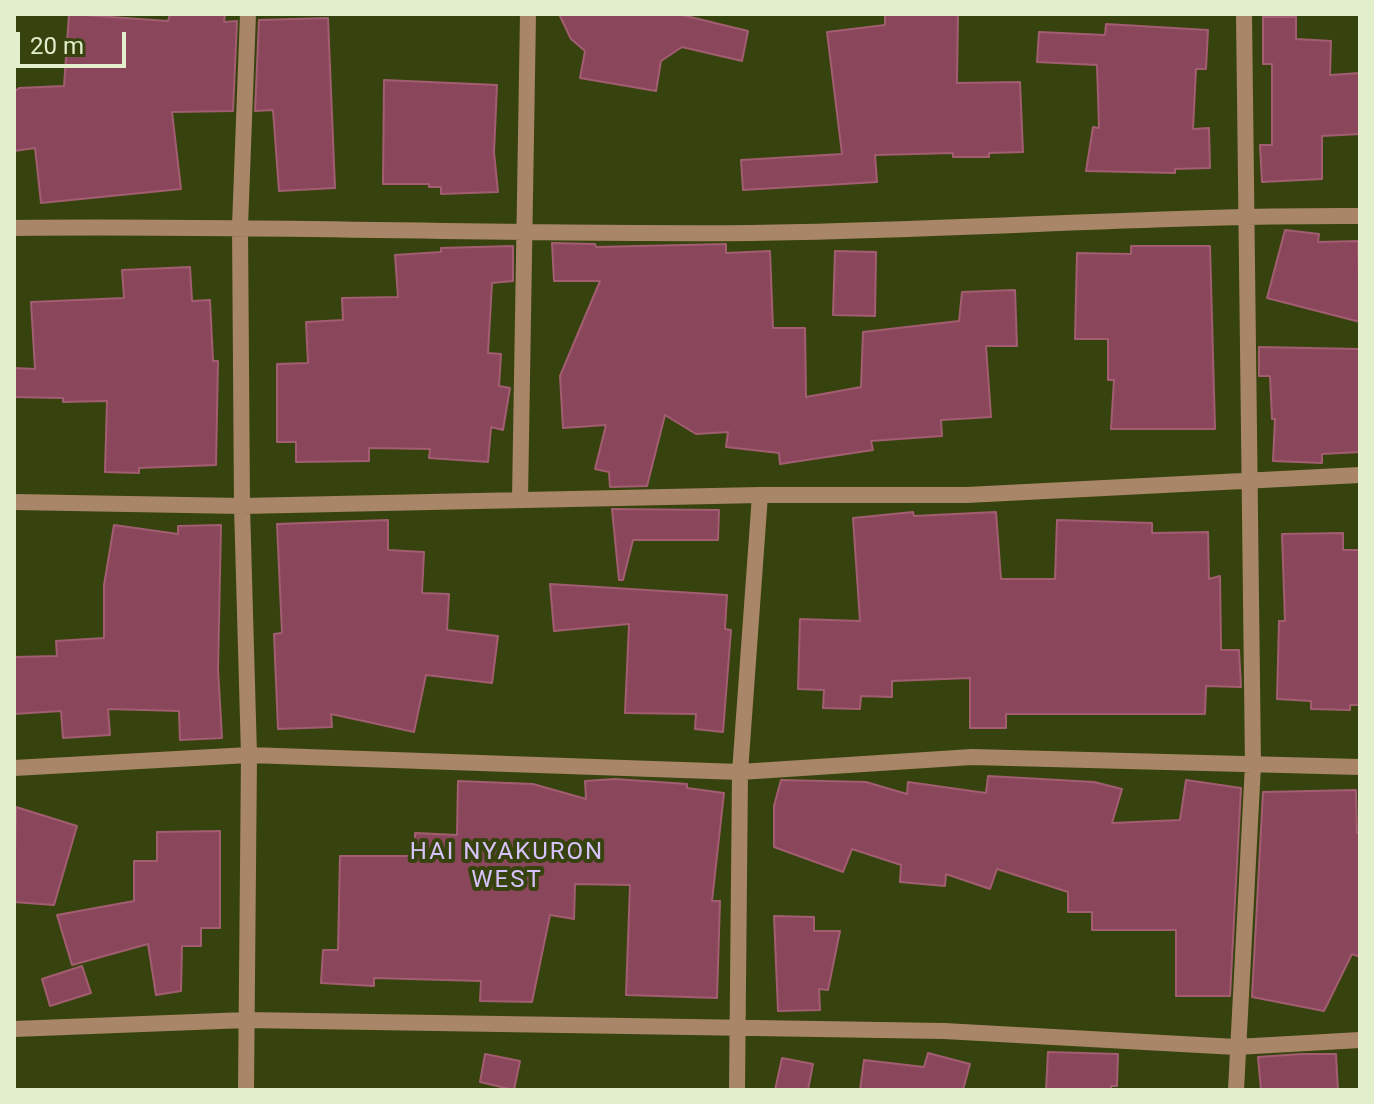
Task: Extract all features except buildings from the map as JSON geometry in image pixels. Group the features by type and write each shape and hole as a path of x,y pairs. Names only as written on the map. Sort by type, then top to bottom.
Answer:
{"street":[{"path":"246,1090 249,755 242,506 240,226 248,14"},
{"path":"520,499 527,230 528,14"},
{"path":"1236,1090 1253,765 1244,14"},
{"path":"14,228 240,226 753,233 1246,215 1360,216"},
{"path":"14,502 242,506 760,495 967,495 1360,475"},
{"path":"737,1090 740,772 760,495"},
{"path":"14,768 249,755 740,772 972,757 1360,767"},
{"path":"14,1029 246,1020 944,1031 1236,1047 1360,1040"}],"district":[{"name":"HAI NYAKURON WEST","path":"507,867"}]}
